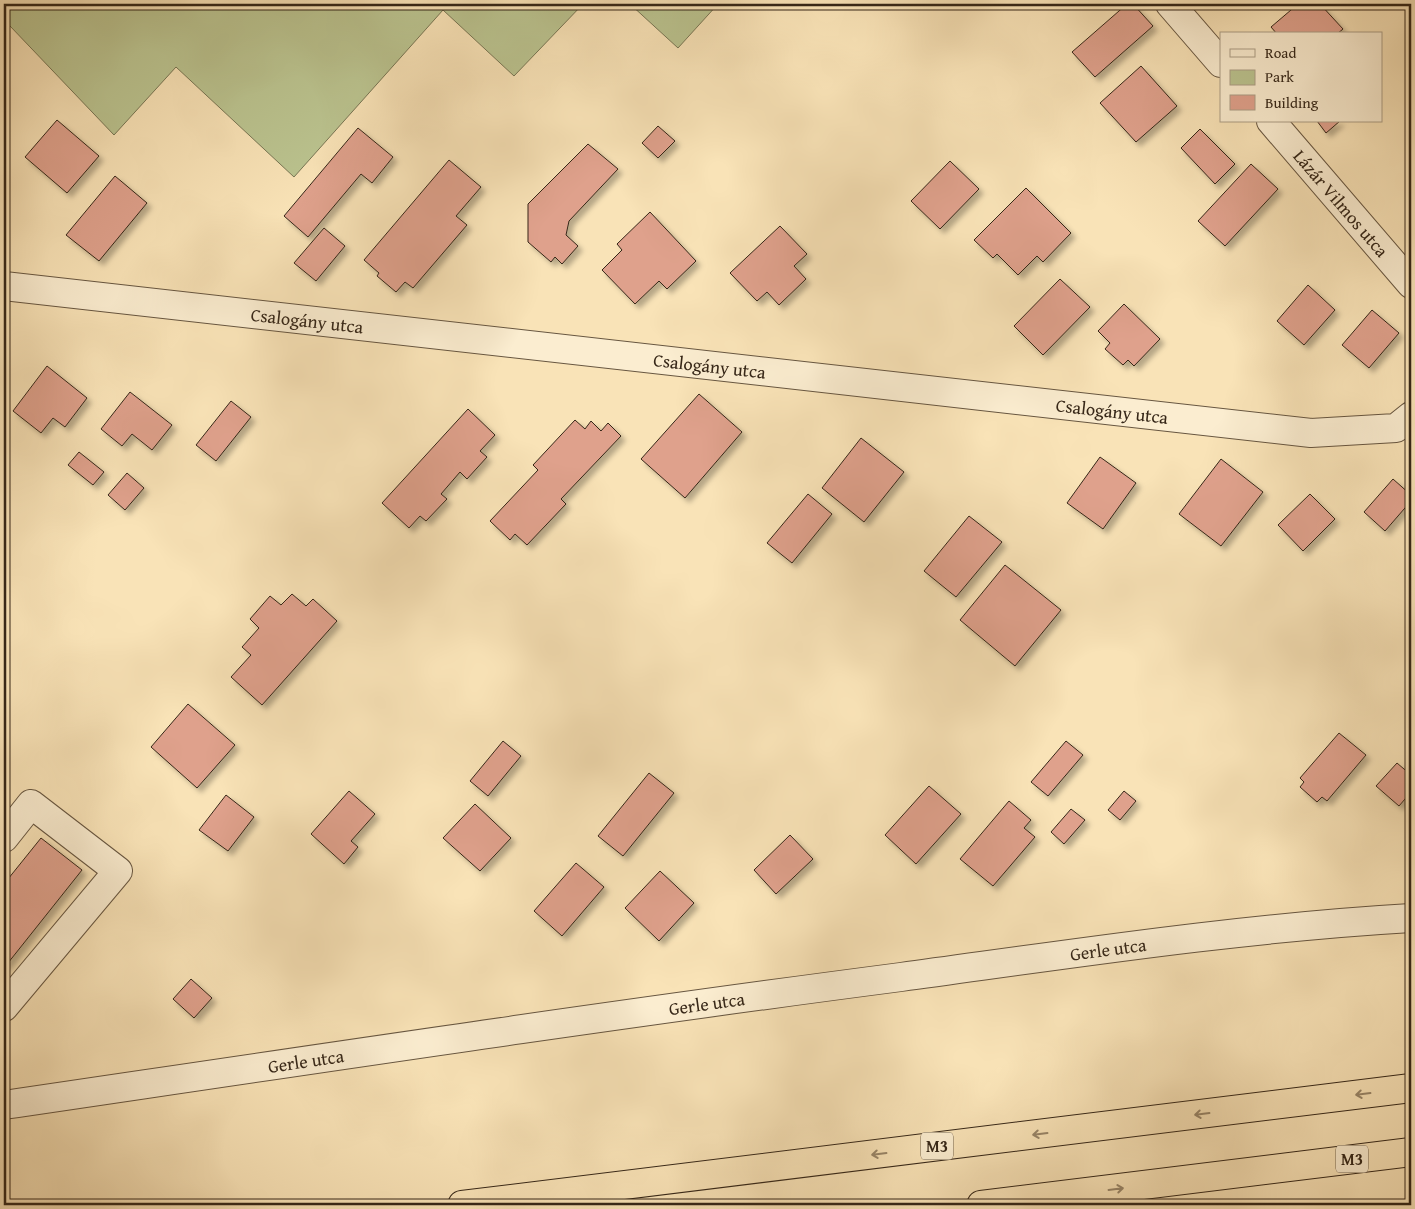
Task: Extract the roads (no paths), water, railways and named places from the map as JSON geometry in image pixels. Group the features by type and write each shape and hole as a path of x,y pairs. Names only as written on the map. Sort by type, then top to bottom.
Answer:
{"highway":[{"name":"M3","path":"462,1205 1411,1088"},
{"name":"M3","path":"981,1205 1411,1152"}],"street":[{"path":"1170,4 1220,62"},
{"name":"Lázár Vilmos utca","path":"1272,122 1411,284"},
{"name":"Csalogány utca","path":"4,286 1311,433 1396,428 1411,416"},
{"path":"4,838 32,804 118,871 4,1007"},
{"name":"Gerle utca","path":"4,1106 652,1009 1173,941 1330,923 1411,918"}]}
